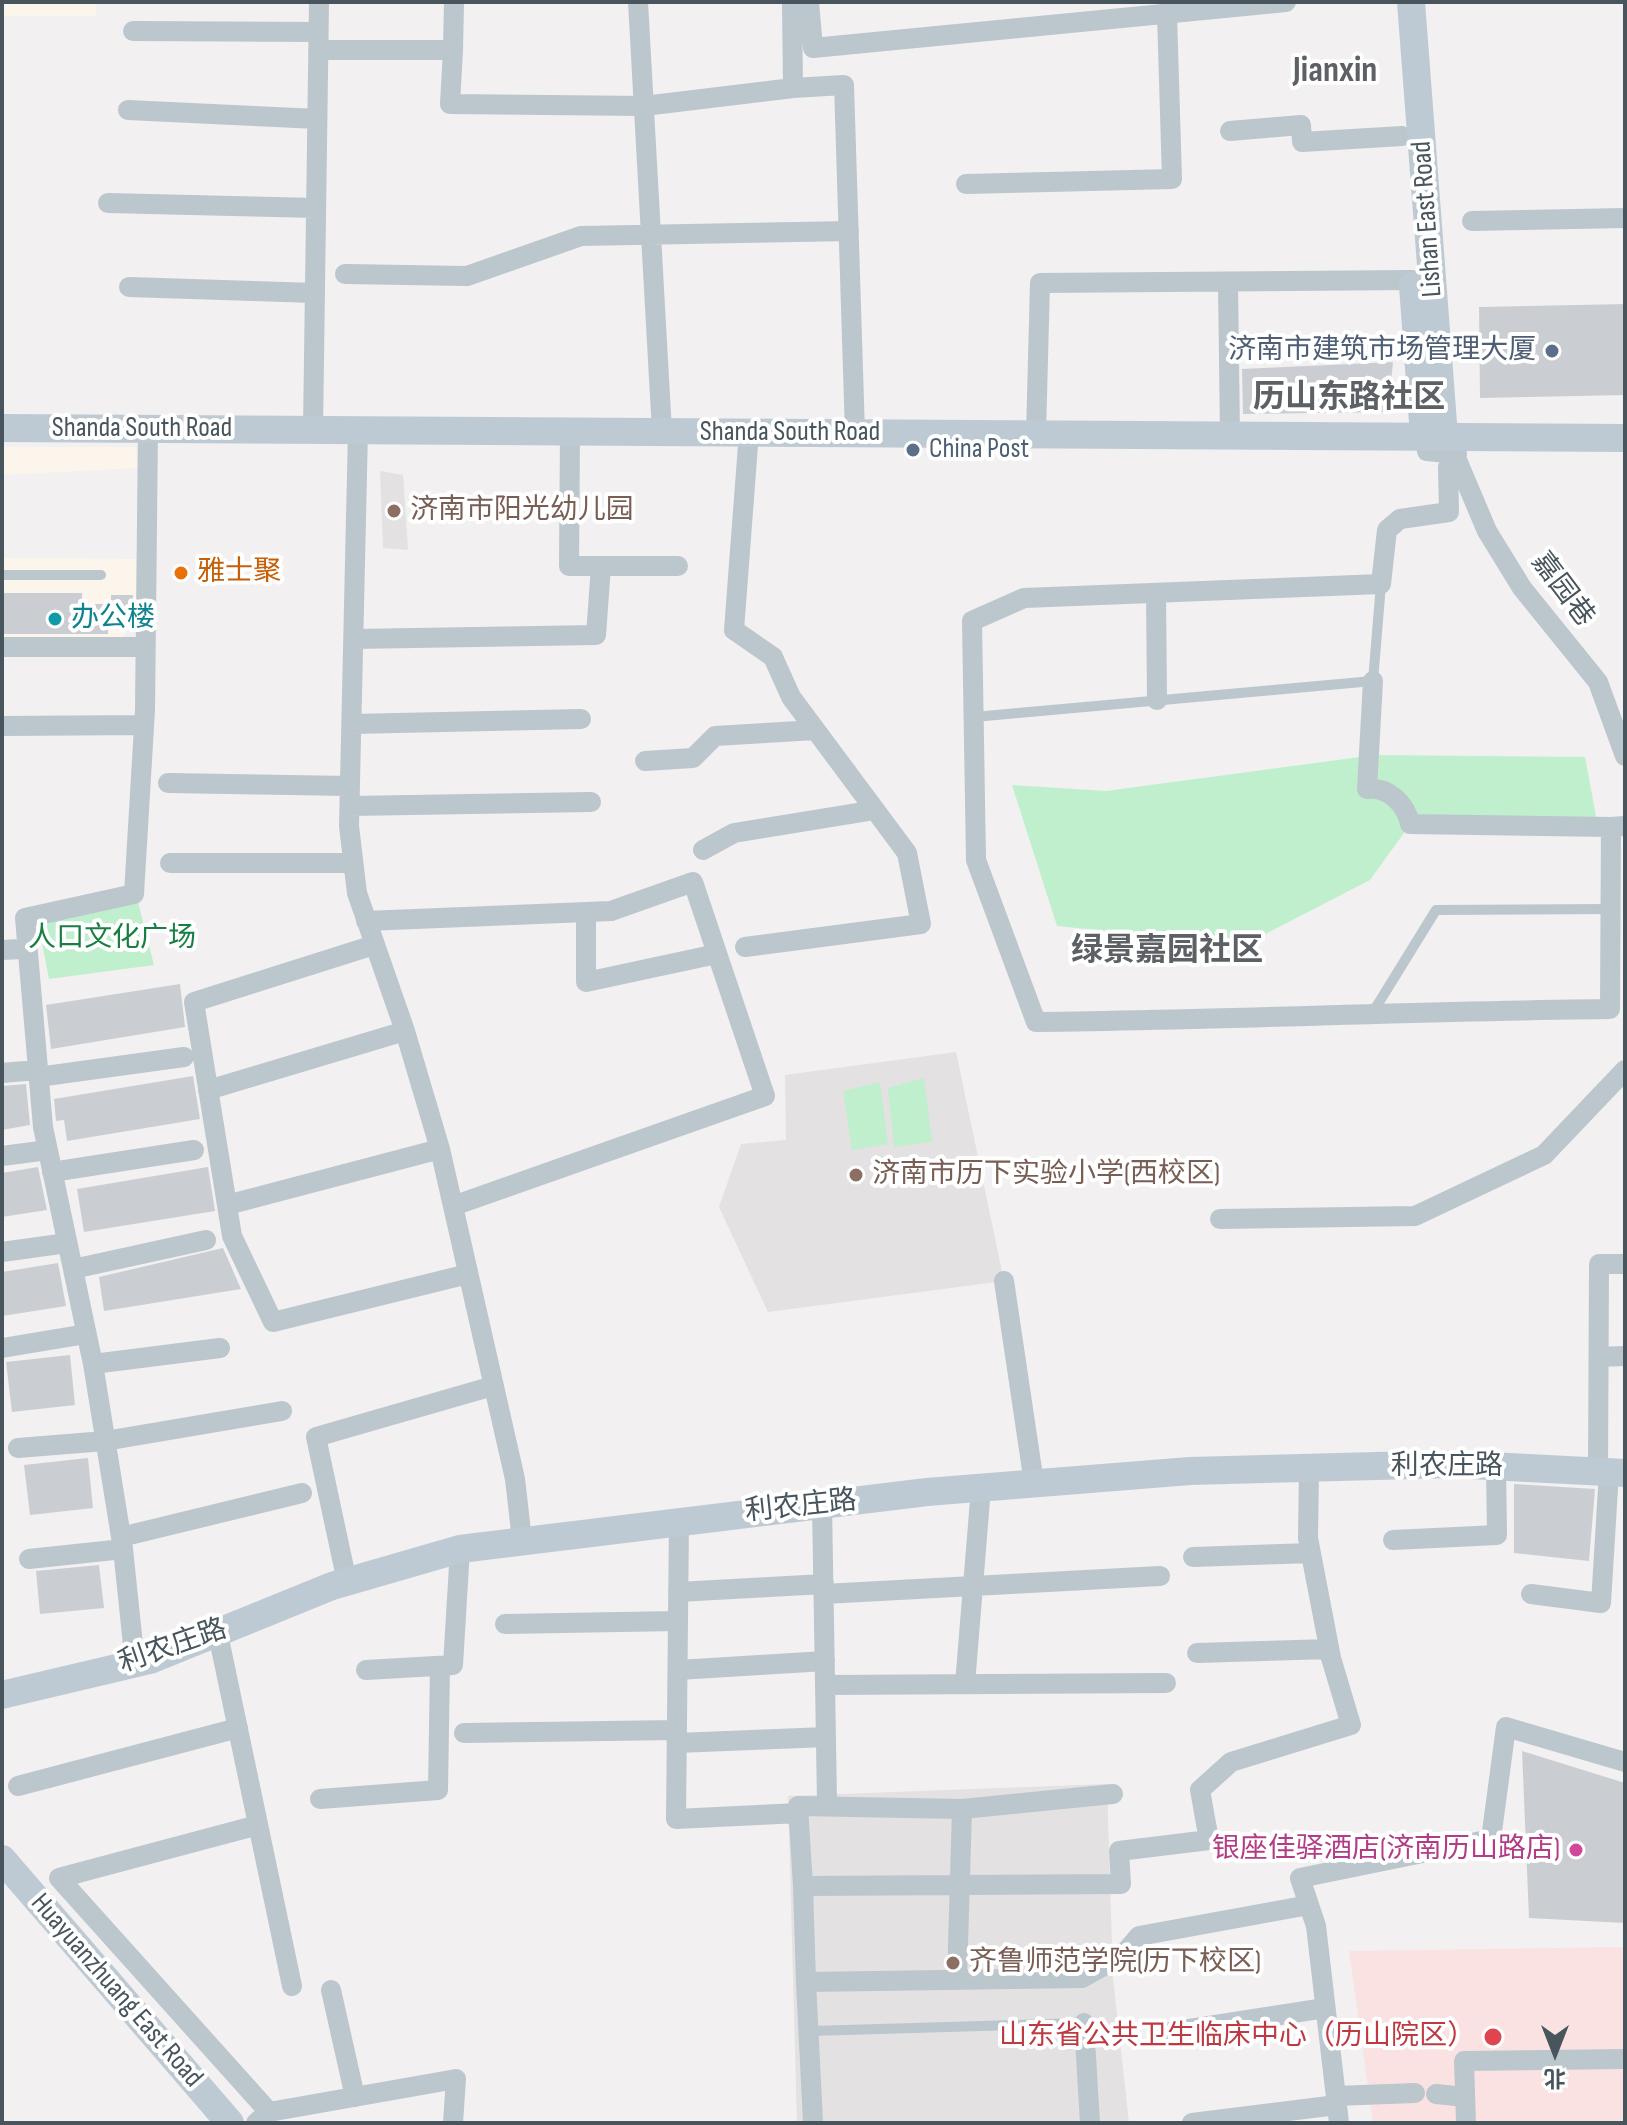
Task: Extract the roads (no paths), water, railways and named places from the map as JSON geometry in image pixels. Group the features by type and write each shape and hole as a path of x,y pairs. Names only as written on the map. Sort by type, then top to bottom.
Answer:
{"street":[{"path":"313,430 319,2"},
{"path":"454,2 450,104 644,106 844,85 855,433"},
{"path":"638,2 662,432"},
{"path":"792,2 793,88"},
{"path":"809,2 813,48 1286,2"},
{"path":"1373,681 1367,789 1375,788 1407,808 1410,824 1618,826 1610,909 1610,1009 1036,1022 976,860 972,621 1024,598 1381,584 1387,530 1400,519 1449,512 1448,467 1413,280 1392,2"},
{"name":"Lishan East Road","path":"1411,2 1442,442"},
{"path":"966,184 1172,179 1167,14"},
{"path":"133,31 453,50"},
{"path":"128,110 317,119"},
{"path":"1230,131 1301,125 1302,142 1402,136"},
{"path":"108,203 316,208"},
{"path":"1472,221 1625,218"},
{"path":"345,274 467,276 581,236 849,231"},
{"path":"1036,434 1040,283 1228,284 1413,280"},
{"path":"1228,284 1230,435"},
{"path":"129,287 315,293"},
{"name":"Shanda South Road","path":"2,428 1230,435 1442,442 1625,438"},
{"path":"135,1664 122,1543 93,1364 48,1150 37,1074 25,918 134,894 144,725 148,429"},
{"path":"358,430 350,796 357,893 405,1031 440,1149 515,1479 522,1540"},
{"path":"570,431 569,566 678,566"},
{"path":"745,947 921,924 907,853 791,697 773,657 734,630 749,432"},
{"name":"嘉园巷","path":"1442,442 1487,531 1522,588 1598,682 1625,756"},
{"path":"354,639 596,635 601,566"},
{"path":"1156,593 1157,700"},
{"path":"2,647 145,647"},
{"path":"352,724 581,719"},
{"path":"2,726 144,725"},
{"path":"645,761 693,758 715,736 815,730"},
{"path":"168,783 350,796 591,802"},
{"path":"703,850 734,833 875,810"},
{"path":"170,863 353,863"},
{"path":"366,921 611,911 693,882 765,1096 453,1206"},
{"path":"586,912 586,982 712,955"},
{"path":"374,945 194,1002 232,1236 273,1322 468,1274"},
{"path":"208,1090 405,1031"},
{"path":"2,1073 37,1074 184,1057"},
{"path":"1220,1219 1415,1216 1544,1155 1625,1070"},
{"path":"227,1205 440,1149"},
{"path":"2,1156 48,1150"},
{"path":"52,1172 194,1150"},
{"path":"73,1269 206,1240"},
{"path":"2,1252 67,1243"},
{"path":"1531,1594 1601,1603 1610,1472 1599,1357 1599,1264 1625,1264"},
{"path":"1004,1281 1034,1483"},
{"path":"2,1348 86,1334"},
{"path":"93,1364 220,1348"},
{"path":"1599,1357 1625,1356"},
{"path":"347,1582 316,1437 493,1386"},
{"path":"18,1448 105,1441 282,1411"},
{"path":"1393,1540 1497,1535 1496,1466"},
{"name":"利农庄路","path":"2,1695 135,1664 347,1582 460,1549 522,1540 822,1504 1190,1471 1496,1466 1610,1472"},
{"path":"803,1886 1121,1884 1119,1851 1209,1840 1200,1790 1231,1762 1351,1725 1329,1649 1311,1553 1309,1468"},
{"path":"965,1684 981,1488"},
{"path":"29,1559 122,1543 302,1493"},
{"path":"822,1504 827,1801"},
{"path":"679,1520 676,1819 799,1813"},
{"path":"366,1670 453,1665 460,1549"},
{"path":"1193,1557 1311,1553"},
{"path":"1603,1560 1625,1562"},
{"path":"678,1592 973,1586 1160,1576"},
{"path":"505,1624 678,1621"},
{"path":"219,1639 292,1986"},
{"path":"1197,1653 1329,1649"},
{"path":"678,1670 825,1661"},
{"path":"320,1799 438,1790 440,1666"},
{"path":"825,1685 1166,1683"},
{"path":"1337,2108 1316,1926 1300,1878 1491,1839 1506,1727 1625,1762"},
{"path":"18,1786 238,1728"},
{"path":"464,1733 826,1737"},
{"path":"813,2123 798,1806 962,1809 1113,1794"},
{"path":"957,1980 962,1809"},
{"path":"258,1825 59,1878 263,2118 456,2079 453,2123"},
{"name":"Huayuanzhuang East Road","path":"2,1859 230,2123"},
{"path":"806,1982 1082,1978 1123,1955 1139,1936 1309,1905"},
{"path":"331,1990 355,2097"},
{"path":"1157,2034 1325,2008"},
{"path":"1084,2023 1090,2123"},
{"path":"1466,2123 1464,2061 1625,2059"},
{"path":"1192,2123 1337,2108 1425,2094 1465,2097"}],"lane":[{"path":"2,575 101,575"},
{"path":"974,717 1373,681 1381,584"},
{"path":"1373,1012 1436,910 1610,909"},
{"path":"811,2031 1084,2023"}],"place":[{"name":"济南市建筑市场管理大厦","path":"1552,351"},
{"name":"China Post","path":"913,450"},
{"name":"济南市阳光幼儿园","path":"394,511"},
{"name":"雅士聚","path":"181,573"},
{"name":"办公楼","path":"55,619"},
{"name":"济南市历下实验小学(西校区)","path":"856,1175"},
{"name":"银座佳驿酒店(济南历山路店)","path":"1576,1850"},
{"name":"齐鲁师范学院(历下校区)","path":"953,1963"},
{"name":"山东省公共卫生临床中心（历山院区）","path":"1493,2037"}],"district":[{"name":"Jianxin","path":"1335,72"},
{"name":"历山东路社区","path":"1349,399"},
{"name":"绿景嘉园社区","path":"1167,952"}],"park label":[{"name":"人口文化广场","path":"112,939"}]}
